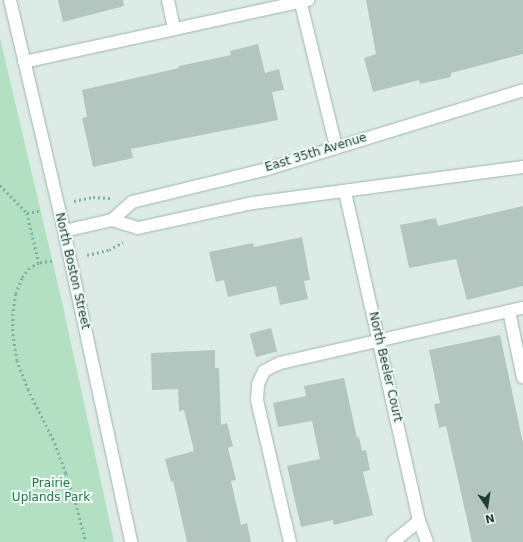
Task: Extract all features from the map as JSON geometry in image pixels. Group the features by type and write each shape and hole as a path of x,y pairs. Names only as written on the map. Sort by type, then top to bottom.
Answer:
{"street":[{"name":"North Boston Street","path":"10,0 64,231 131,542"},
{"path":"168,0 174,29"},
{"path":"24,62 303,0 336,147"},
{"name":"East 35th Avenue","path":"64,231 112,220 132,202 229,179 523,90"},
{"path":"112,220 138,228 253,203 346,192 523,166"},
{"name":"North Beeler Court","path":"346,192 419,521 428,542"},
{"path":"290,542 257,400 258,384 264,371 280,363 523,308"},
{"path":"509,311 523,378"},
{"path":"393,542 419,521"}],"path":[{"path":"0,185 27,213 39,263"},
{"path":"77,201 93,197 102,197"},
{"path":"27,213 40,210"},
{"path":"89,254 109,250 128,239"},
{"path":"52,261 39,263 30,268 22,278 16,294 13,314 13,334 17,360 28,389 55,443 76,503 86,542"}],"green space":[{"name":"Prairie Uplands Park","path":"0,38 63,306 114,542 0,542"}],"building":[{"path":"58,0 123,0 124,6 63,22"},
{"path":"366,0 523,0 523,54 451,73 451,77 420,84 419,80 373,92 364,58 376,54"},
{"path":"258,44 265,73 279,69 284,90 272,92 278,120 131,149 133,158 93,167 82,118 87,117 82,90 231,55 230,51"},
{"path":"523,206 523,286 467,300 456,259 409,268 400,225 436,218 438,226"},
{"path":"302,237 310,280 304,281 308,299 280,305 276,286 228,297 224,280 216,282 209,252 253,243 254,247"},
{"path":"271,328 277,351 256,357 250,334"},
{"path":"500,335 523,443 523,542 472,542 446,426 439,428 434,404 440,403 429,350"},
{"path":"215,350 215,368 219,368 221,425 227,423 233,446 228,448 236,480 231,481 241,525 247,523 251,542 187,542 173,481 171,482 165,459 194,451 184,410 179,411 178,389 152,390 151,353"},
{"path":"344,378 357,438 359,437 362,451 366,450 370,470 363,472 373,515 334,525 333,520 301,527 287,466 320,459 312,421 278,427 273,403 306,396 304,386"}]}
